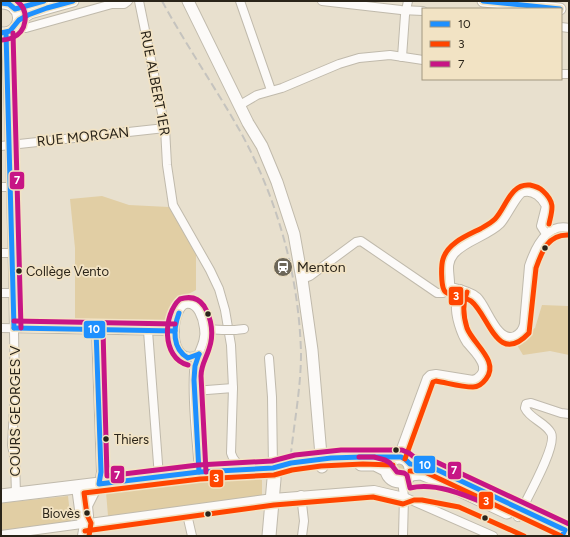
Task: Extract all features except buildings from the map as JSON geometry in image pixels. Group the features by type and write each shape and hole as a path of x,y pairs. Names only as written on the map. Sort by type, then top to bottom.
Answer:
{"main road":[{"path":"7,4 44,1"},
{"path":"10,28 30,13 73,1"},
{"path":"188,1 262,146 277,182 294,234 312,350 321,463"},
{"path":"483,1 550,8"},
{"path":"7,4 18,16 10,28"},
{"path":"1,496 199,472 273,468 283,472 358,456 405,458 407,473"},
{"path":"387,470 389,463 396,457"},
{"path":"321,463 375,464 387,470 391,478 394,480 407,473 416,463 436,468 520,513 557,536"},
{"path":"269,536 273,468"},
{"path":"520,513 569,532"}],"street":[{"path":"10,28 26,28 112,4 124,4 128,1"},
{"name":"RUE ALBERT 1ER","path":"139,1 165,128 167,165 173,205 210,270 219,289 225,310 230,345 233,388 231,453 238,464 259,469"},
{"path":"240,1 271,90"},
{"path":"322,1 406,13 422,11"},
{"path":"402,57 408,1"},
{"name":"COURS GEORGES V","path":"10,28 10,145 15,392 12,445 15,461 16,494"},
{"path":"240,105 257,95 282,88 339,64 359,58 390,56 422,60"},
{"name":"RUE MORGAN","path":"1,146 165,128"},
{"path":"1,187 11,187"},
{"path":"302,279 310,276 356,242 361,241 437,293 443,293 450,287 451,278 448,269 450,260 454,254 459,249 499,225 506,218 519,195 524,192 532,192 538,196 546,206 541,226 546,234"},
{"path":"450,287 460,289 478,298 496,328 505,336 512,337 519,334 523,329 524,324 529,266 532,257 546,234 556,227 569,228"},
{"path":"1,253 13,253"},
{"path":"396,457 427,378 430,375 436,374 473,380 478,378 482,373 482,362 466,342 460,326 456,306 460,289"},
{"path":"1,293 14,293"},
{"path":"194,370 177,347 175,331 179,311 183,305 186,304 193,305 198,310 204,329 203,345 198,355 194,370 199,472"},
{"path":"1,328 175,331"},
{"path":"204,329 244,329"},
{"path":"82,536 84,524 89,516 88,506 99,484 101,472 96,330"},
{"path":"148,331 159,477"},
{"path":"182,355 188,358 198,355"},
{"path":"269,358 272,397 273,468"},
{"path":"194,391 233,388"},
{"path":"520,513 544,464 552,442 550,432 540,422 526,412 526,404 531,403 561,413 569,414"},
{"path":"403,536 404,497 407,473"},
{"path":"76,487 80,517 84,524"},
{"path":"1,535 272,498 369,490 404,497 493,536"},
{"path":"301,495 304,521 302,536"},
{"path":"186,510 192,536"}],"shaded area":[{"path":"102,196 129,205 169,207 196,252 196,290 184,296 176,303 170,317 167,320 75,319 75,248 70,199"},
{"path":"569,302 569,355 550,351 523,355 514,340 535,328 542,305 568,306"},
{"path":"400,463 404,465 406,469 404,473 400,475 396,473 394,469 396,465"},
{"path":"251,475 262,480 262,496 108,516 106,492"},
{"path":"68,496 71,523 1,532 1,503"}],"railway":[{"path":"162,1 240,131 265,183 284,238 296,295 301,353 300,381 290,464"}],"transit line":[{"name":"7","path":"2,40 12,38 17,35 24,26 24,10 17,1"},
{"name":"10","path":"1,3 9,4 15,9 44,1"},
{"name":"10","path":"1,33 10,31 19,20 28,15 73,1"},
{"name":"10","path":"483,1 550,8"},
{"name":"10","path":"6,33 14,328"},
{"name":"7","path":"13,33 21,328"},
{"name":"3","path":"549,224 552,207 550,199 539,188 530,185 523,185 513,192 495,219 480,229 463,237 453,244 445,253 442,266 442,283 445,292 471,301 501,342 509,344 518,342 529,333 536,268 547,245 556,237 569,235"},
{"name":"3","path":"405,459 433,382 436,381 475,387 479,386 486,379 489,372 490,366 488,359 467,328 464,314 465,296 467,292"},
{"name":"7","path":"188,365 179,361 173,354 169,345 168,325 174,306 180,299 190,298 196,299 204,306 209,316 212,333 211,344 201,372 206,472"},
{"name":"10","path":"179,313 175,332 175,338 179,349 188,358 199,354"},
{"name":"7","path":"14,321 175,324"},
{"name":"10","path":"14,328 175,331"},
{"name":"10","path":"96,330 101,472 99,484 199,472 273,468 291,463 331,458 401,457 410,464 427,465 565,530 562,536"},
{"name":"7","path":"103,330 107,476 198,465 272,461 295,455 341,450 402,450 414,457 430,459 569,524"},
{"name":"10","path":"199,354 195,366 194,380 199,472"},
{"name":"7","path":"359,457 374,457 390,463 397,472 407,475 410,488 430,487 450,490 489,505"},
{"name":"3","path":"89,536 91,523 87,515 84,493 200,479 274,475 292,470 321,466 363,464 393,465"},
{"name":"3","path":"410,471 425,472 561,536"},
{"name":"3","path":"85,531 274,505 373,497 403,504 414,500 422,500 459,507 524,536"}],"place":[{"name":"Menton","path":"283,267"},
{"name":"Collège Vento","path":"19,271"},
{"name":"Thiers","path":"106,439"},
{"name":"Biovès","path":"87,513"}]}
